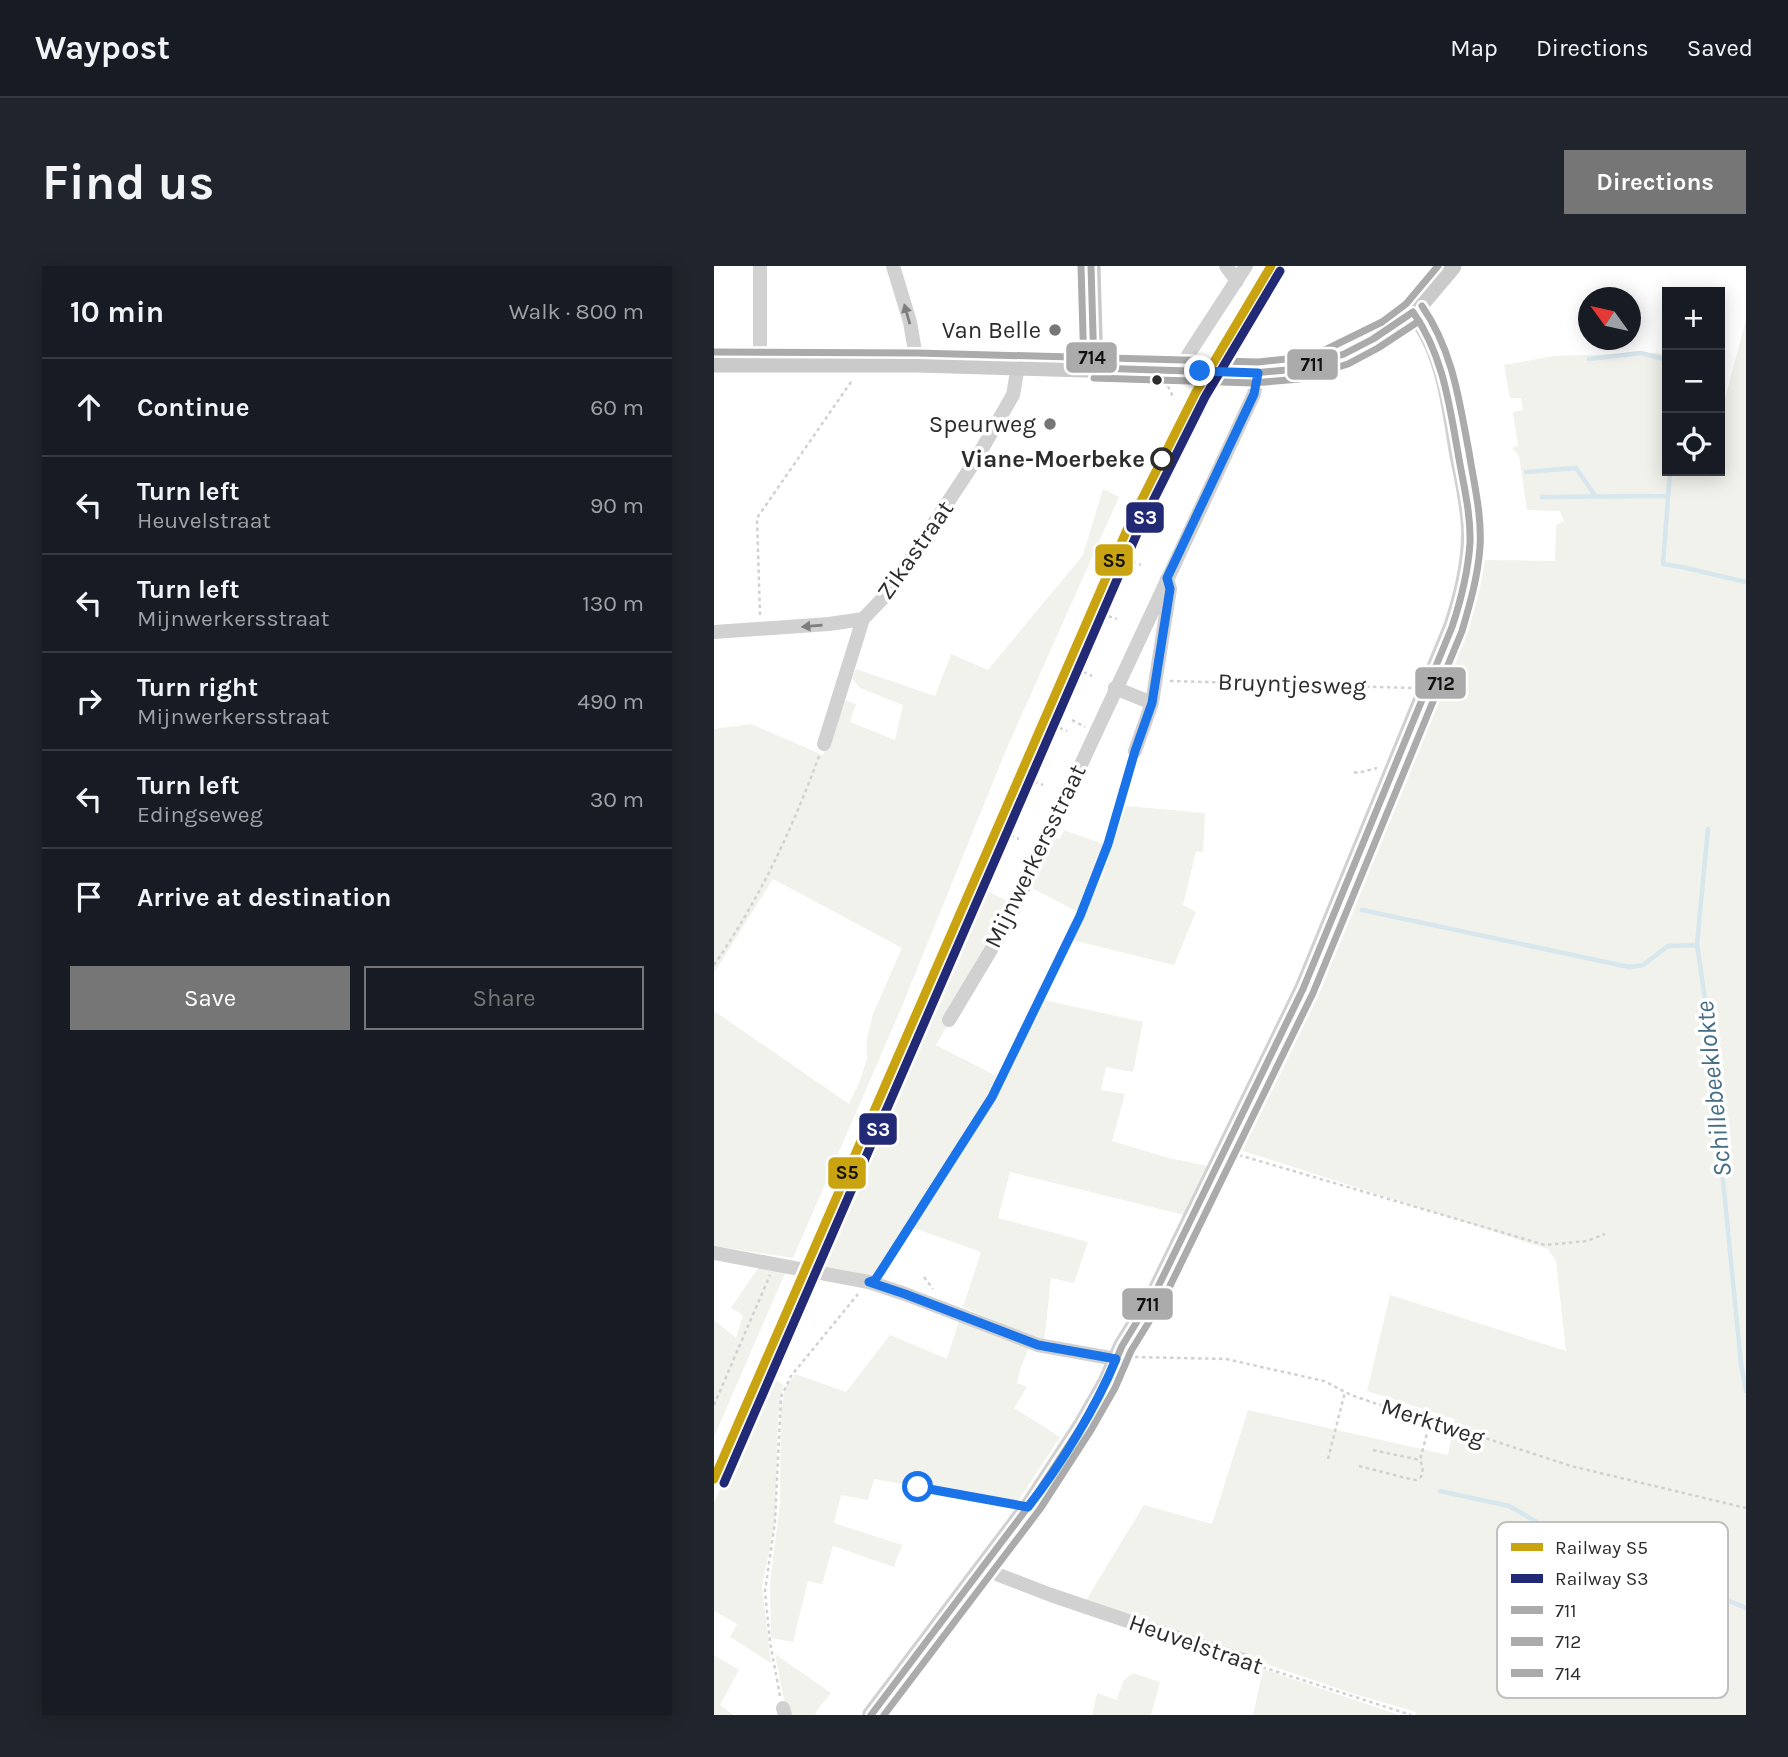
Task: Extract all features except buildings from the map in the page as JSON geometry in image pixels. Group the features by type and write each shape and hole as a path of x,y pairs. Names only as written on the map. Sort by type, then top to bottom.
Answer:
{"main road":[{"path":"1091,266 1094,368"},
{"path":"714,363 917,363 1258,373 1295,370 1327,361 1388,331 1413,312 1452,266"}],"street":[{"path":"760,266 761,362"},
{"path":"893,266 910,322 917,363"},
{"path":"1226,266 1237,281"},
{"path":"1183,370 1188,355 1245,266"},
{"path":"871,1715 1028,1507 1082,1425 1106,1383 1117,1356 1157,1289 1303,989 1452,627 1468,565 1470,531 1445,378 1434,349 1413,312"},
{"name":"Zikastraat","path":"824,744 863,619 888,593 975,461 1013,395 1018,366"},
{"name":"Mijnwerkersstraat","path":"949,1020 1007,923 1254,394 1258,373"},
{"name":"Mijnwerkersstraat","path":"1135,751 1152,703 1170,589 1167,578"},
{"name":"Zikastraat","path":"714,632 830,624 863,619"},
{"path":"1115,688 1152,703"},
{"path":"714,1253 869,1282 1038,1345 1117,1356"},
{"name":"Heuvelstraat","path":"984,1566 999,1575 1051,1595 1243,1660"}],"path":[{"path":"760,629 757,518 843,394 855,375 857,362"},
{"path":"1151,503 1166,509"},
{"path":"1126,559 1141,565"},
{"path":"1102,614 1117,620"},
{"path":"1077,669 1092,676"},
{"name":"Bruyntjesweg","path":"1156,681 1427,688"},
{"path":"1053,725 1067,731"},
{"path":"714,965 746,916 775,862 824,744"},
{"name":"Mijnwerkersstraat","path":"784,1711 770,1642 765,1591 775,1522 781,1397 791,1376 869,1282 875,1280 992,1097 1080,916 1108,844 1135,751"},
{"path":"1354,772 1380,767"},
{"path":"1028,779 1043,785"},
{"path":"1004,833 1018,839"},
{"path":"1226,1151 1545,1245 1587,1241 1605,1234"},
{"path":"714,1405 773,1266"},
{"path":"924,1277 935,1293"},
{"name":"Merktweg","path":"1117,1356 1140,1359 1226,1359 1324,1381 1345,1392 1430,1422 1571,1466 1746,1508"},
{"path":"1328,1459 1345,1392"},
{"path":"1359,1466 1416,1480 1421,1477 1423,1468 1420,1460 1430,1422"},
{"path":"1373,1450 1420,1460"},
{"path":"918,1487 1028,1507"},
{"name":"Heuvelstraat","path":"1243,1660 1411,1715"}],"shaded area":[{"path":"1746,320 1746,1715 1415,1715 1416,1712 1354,1694 1085,1602 1144,1505 1212,1524 1248,1410 1448,1455 1455,1419 1367,1391 1390,1295 1566,1351 1556,1261 1548,1249 1237,1149 1342,915 1413,748 1455,642 1480,560 1555,561 1556,525 1564,521 1560,511 1527,510 1519,456 1512,448 1518,446 1513,412 1523,410 1521,398 1510,398 1504,365 1554,356 1662,354 1662,476 1725,476 1725,398"},
{"path":"1103,489 1119,497 1006,750 900,1011 793,1258 714,1246 714,1011 849,1104 867,1059 867,1039 873,1014 902,948 773,879 714,973 714,729 751,724 823,755 845,700 856,704 850,722 895,740 903,705 860,688 852,678 856,669 935,696 951,654 988,670 1083,555"},
{"path":"1126,806 1205,813 1203,853 1196,851 1183,905 1196,912 1174,965 1072,940 1102,877"},
{"path":"1064,830 1106,845 1078,912 1028,886 1051,837 1060,839"},
{"path":"983,889 1010,902 968,975 951,1019 936,1045 1000,1078 1007,1064 1011,1065 1044,1000 1143,1022 1133,1072 1106,1067 1101,1090 1125,1094 1112,1141 1208,1166 1184,1215 1010,1172 998,1218 1088,1242 1074,1283 1051,1278 1044,1343 963,1307 981,1252 911,1227 983,1114 980,1113 873,1276 815,1264"},
{"path":"761,1264 786,1271 714,1437 714,1320 736,1338 743,1315 731,1308"},
{"path":"816,1273 771,1377 783,1385 778,1421 775,1523 762,1586 771,1663 730,1637 737,1624 714,1611 714,1503 810,1274"},
{"path":"960,1317 1029,1347 1017,1383 1027,1387 1014,1408 1060,1437 1016,1504 874,1479 868,1500 841,1495 834,1523 902,1545 894,1567 833,1546 822,1584 808,1581 793,1642 771,1638 770,1583 780,1503 781,1407 786,1386 795,1374 846,1392 890,1335 947,1359"},
{"path":"775,1654 831,1693 815,1713 817,1715 790,1715 785,1705"},
{"path":"714,1655 739,1670 720,1705 733,1715 714,1715"},
{"path":"1263,1669 1399,1715 1253,1715"},
{"path":"1133,1673 1160,1682 1151,1715 1092,1715 1097,1693 1117,1700 1123,1681"}],"waterway":[{"path":"1589,359 1641,353 1662,359"},
{"path":"1526,472 1576,468 1596,497"},
{"path":"1670,476 1663,564 1746,582"},
{"path":"1542,497 1668,496"},
{"name":"Schillebeeklokte","path":"1708,829 1697,944 1706,1006 1741,1364 1746,1391"},
{"path":"1362,910 1629,967 1643,965 1668,946 1697,945"},
{"path":"1440,1491 1509,1506 1537,1522"},
{"path":"1728,1600 1746,1608"}],"rail line":[{"name":"S5","path":"714,1479 1129,525 1196,392 1271,266"},
{"name":"S3","path":"724,1483 1139,529 1205,397 1280,271"}],"transit line":[{"name":"712","path":"1081,266 1084,368"},
{"name":"711","path":"1091,266 1094,368"},
{"name":"714","path":"714,352 917,353 1258,362 1305,357 1382,322 1406,304 1438,266"},
{"name":"712","path":"884,1715 1040,1509 1091,1430 1115,1388 1131,1351 1166,1294 1313,993 1462,631 1479,558 1479,511 1458,395 1448,358 1433,323 1422,306"},
{"name":"711","path":"1094,368 1253,373 1298,369 1344,354 1373,339 1413,312"},
{"name":"711","path":"871,1715 1031,1503 1082,1425 1106,1383 1122,1346 1157,1289 1303,989 1452,627 1468,565 1468,509 1438,362 1413,312"},
{"name":"712","path":"1094,378 1253,383 1300,379 1348,364 1419,321"}],"place":[{"name":"Van Belle","path":"1055,330"},
{"name":"Speurweg","path":"1050,424"},
{"name":"Viane-Moerbeke","path":"1162,459"}],"route":[{"path":"918,1487 1028,1507 1082,1425 1106,1383 1116,1359 1038,1345 869,1282 875,1280 881,1271 992,1097 1080,916 1108,844 1152,703 1170,589 1167,578 1254,394 1258,373 1200,371"}]}
